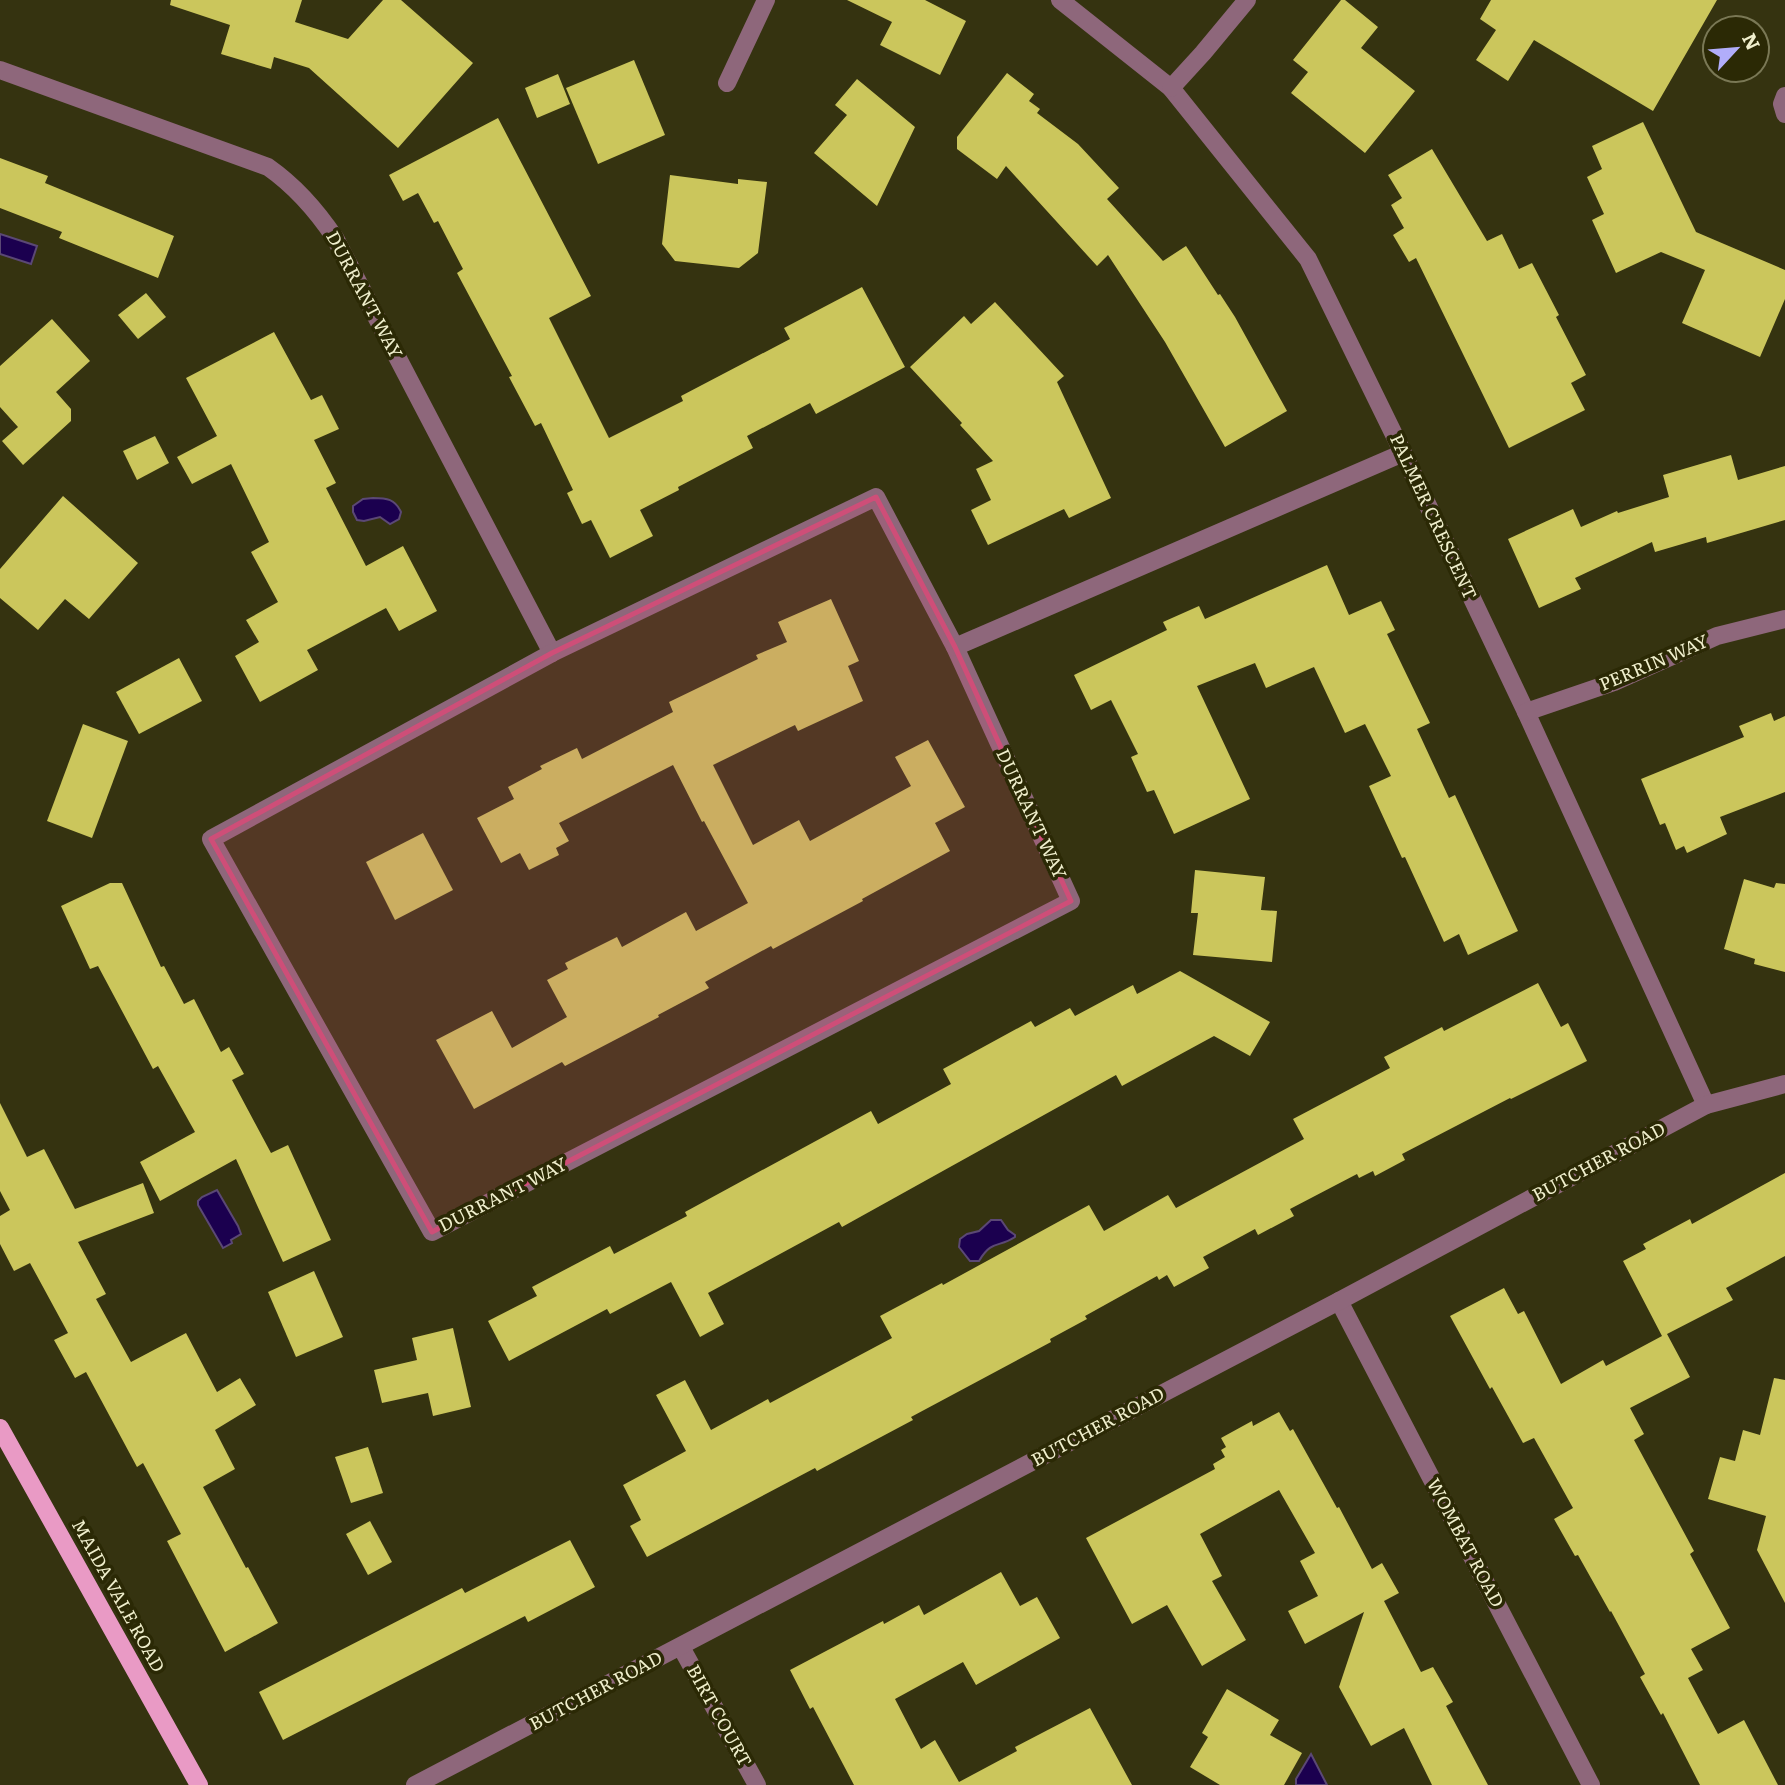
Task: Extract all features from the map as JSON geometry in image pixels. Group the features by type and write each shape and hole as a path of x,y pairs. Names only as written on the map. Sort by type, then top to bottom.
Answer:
{"main road":[{"name":"MAIDA VALE ROAD","path":"0,1427 199,1785"}],"street":[{"path":"727,83 766,0"},
{"name":"PALMER CRESCENT","path":"1060,0 1171,88 1308,259 1404,453 1526,712 1706,1105"},
{"path":"1171,88 1247,0"},
{"name":"DURRANT WAY","path":"0,70 268,167 286,180 320,216 335,238 552,653"},
{"path":"1785,96 1782,104 1785,114"},
{"path":"955,647 1404,453"},
{"name":"DURRANT WAY","path":"876,497 955,647 1071,901 432,1232 211,839 552,653 876,497"},
{"name":"PERRIN WAY","path":"1526,712 1614,682 1717,636 1785,619"},
{"name":"BUTCHER ROAD","path":"415,1785 1339,1301 1706,1105 1785,1084"},
{"name":"WOMBAT ROAD","path":"1339,1301 1591,1785"},
{"name":"BIRT COURT","path":"681,1647 757,1785"}],"highlighted area":[{"path":"876,497 955,647 1071,901 432,1232 211,839 552,653"}],"shaded area":[{"path":"0,234 37,246 31,264 0,254"},
{"path":"363,499 393,502 401,512 399,519 390,524 380,517 357,520 353,506"},
{"path":"217,1190 241,1234 223,1248 198,1205 202,1197"},
{"path":"991,1220 1001,1220 1015,1237 992,1247 979,1261 970,1261 959,1247 960,1239 979,1231"},
{"path":"1311,1754 1327,1785 1296,1785 1296,1779"}],"building":[{"path":"171,0 302,0 295,22 348,39 383,0 401,0 473,63 398,148 309,68 274,57 271,69 221,54 230,25 170,5"},
{"path":"847,0 925,0 966,21 940,75 880,45 892,22"},
{"path":"1341,0 1345,0 1378,27 1361,48 1415,91 1365,153 1291,93 1308,72 1293,60"},
{"path":"1491,0 1717,0 1709,14 1701,14 1701,28 1653,111 1534,40 1508,81 1476,60 1496,30 1480,19"},
{"path":"634,60 665,135 598,164 566,88"},
{"path":"1007,73 1034,94 1029,101 1040,109 1037,113 1078,144 1119,188 1107,199 1163,261 1186,246 1235,317 1287,411 1225,447 1165,342 1108,255 1097,266 1006,166 997,179 957,149 957,137"},
{"path":"558,74 570,104 537,118 525,88"},
{"path":"857,79 915,127 877,206 814,153 847,115 835,105"},
{"path":"498,118 591,296 549,318 609,438 683,401 681,396 790,339 784,328 862,287 905,367 816,414 810,403 747,436 753,448 640,510 653,536 610,558 591,520 582,524 567,493 573,490 541,423 535,426 509,377 512,376 457,273 463,269 438,221 434,223 418,193 403,201 389,175"},
{"path":"1643,122 1696,232 1785,270 1785,299 1760,357 1682,323 1705,270 1661,252 1616,273 1592,220 1604,214 1587,177 1602,169 1592,146"},
{"path":"1432,149 1487,241 1502,234 1519,269 1532,263 1586,375 1571,383 1585,410 1509,448 1416,258 1409,262 1393,235 1404,228 1391,205 1402,198 1388,175"},
{"path":"0,158 48,176 45,183 174,236 158,278 59,238 62,232 0,208"},
{"path":"670,175 738,184 738,179 767,182 758,253 739,268 675,261 662,244"},
{"path":"146,293 166,317 138,339 118,315"},
{"path":"995,302 1064,376 1057,382 1111,498 1069,518 1064,509 988,545 971,510 991,500 976,469 993,461 910,367 964,316 971,324"},
{"path":"52,319 90,361 56,392 71,409 71,421 23,465 2,441 18,427 0,407 0,366"},
{"path":"274,332 311,400 322,395 339,429 314,440 336,483 326,488 366,566 403,546 437,611 399,631 386,608 307,650 318,670 260,702 235,656 259,642 246,620 278,602 251,552 269,542 231,464 192,484 177,457 217,436 186,378"},
{"path":"155,436 169,463 137,480 123,451"},
{"path":"1731,455 1738,480 1785,466 1785,520 1707,543 1706,537 1655,552 1652,542 1575,578 1581,589 1539,608 1508,539 1573,509 1581,527 1617,511 1618,513 1669,497 1663,475"},
{"path":"63,496 138,563 89,619 65,599 38,630 0,598 0,569"},
{"path":"1327,565 1349,615 1381,601 1395,630 1387,634 1430,723 1417,729 1449,798 1455,795 1518,931 1468,955 1459,934 1444,942 1369,786 1391,776 1365,724 1345,733 1314,667 1266,688 1255,663 1197,686 1250,799 1174,834 1154,790 1147,792 1131,757 1138,754 1111,700 1091,710 1074,675 1167,630 1163,622 1199,606 1205,619"},
{"path":"831,599 859,661 848,666 863,701 798,731 795,725 713,765 753,845 799,820 810,841 911,786 895,757 928,740 965,807 935,823 950,851 862,899 863,901 705,982 709,988 658,1015 659,1017 565,1066 562,1062 474,1109 436,1040 492,1011 512,1048 567,1017 547,980 568,969 565,963 617,937 622,947 686,912 696,931 748,903 673,765 559,823 569,841 556,848 559,855 529,870 520,853 501,863 477,818 514,799 508,787 542,769 540,766 577,748 582,759 673,712 669,702 758,659 756,655 787,642 778,622"},
{"path":"179,658 202,701 139,734 116,692"},
{"path":"1771,713 1774,721 1785,716 1785,792 1720,817 1727,834 1687,853 1684,846 1676,850 1665,823 1660,825 1641,779 1744,737 1739,726"},
{"path":"83,724 128,741 92,838 47,821"},
{"path":"423,833 453,890 395,920 366,862"},
{"path":"1195,870 1265,877 1261,910 1277,911 1272,962 1193,955 1198,913 1191,913"},
{"path":"1744,879 1774,888 1776,883 1785,884 1785,972 1754,964 1755,959 1724,949"},
{"path":"110,883 122,883 161,967 164,966 184,1004 194,999 221,1052 229,1047 244,1074 232,1080 271,1153 288,1145 331,1240 283,1262 236,1159 160,1201 140,1162 195,1132 158,1066 153,1069 98,966 90,969 61,906"},
{"path":"1180,971 1270,1022 1250,1056 1214,1036 1122,1086 1116,1075 842,1227 839,1222 708,1293 724,1324 700,1337 671,1282 610,1314 607,1309 509,1361 488,1321 537,1296 532,1287 610,1246 614,1254 687,1216 685,1212 871,1111 878,1124 951,1084 943,1069 1031,1021 1035,1027 1070,1008 1075,1016 1133,985 1137,994"},
{"path":"1538,983 1561,1027 1568,1023 1587,1061 1402,1154 1405,1160 1375,1176 1373,1171 1359,1178 1357,1174 1290,1209 1294,1216 1258,1235 1255,1229 1203,1257 1209,1268 1174,1287 1167,1275 1159,1280 1157,1276 1085,1316 1087,1319 1050,1339 1051,1342 911,1417 913,1420 817,1471 815,1468 647,1557 630,1526 641,1520 623,1485 686,1451 656,1395 685,1380 711,1430 768,1399 770,1403 892,1338 880,1316 942,1283 943,1285 1089,1205 1104,1231 1168,1195 1176,1208 1304,1139 1293,1119 1390,1068 1384,1057 1442,1027 1444,1031"},
{"path":"0,1103 27,1157 44,1149 75,1209 143,1183 154,1213 78,1242 106,1294 96,1299 131,1362 186,1333 217,1392 240,1378 256,1405 215,1430 235,1469 203,1487 278,1623 225,1652 167,1541 181,1534 143,1463 137,1467 86,1372 75,1378 54,1340 68,1333 30,1263 14,1271 0,1244 0,1216 10,1210 0,1191"},
{"path":"1785,1173 1785,1256 1726,1288 1733,1300 1667,1334 1690,1377 1630,1408 1644,1434 1634,1440 1694,1551 1690,1554 1730,1628 1691,1649 1703,1670 1688,1678 1718,1734 1744,1720 1778,1785 1700,1785 1663,1713 1661,1715 1640,1677 1645,1674 1611,1611 1554,1519 1573,1508 1534,1438 1523,1443 1450,1316 1504,1288 1518,1314 1524,1311 1561,1384 1603,1360 1606,1366 1662,1336 1623,1261 1646,1249 1643,1244 1690,1219 1692,1224"},
{"path":"314,1271 343,1337 296,1357 268,1292"},
{"path":"453,1328 471,1407 433,1416 428,1393 382,1403 374,1370 417,1360 412,1338"},
{"path":"1774,1378 1785,1380 1785,1603 1757,1550 1766,1516 1708,1499 1720,1457 1735,1461 1743,1430 1760,1435"},
{"path":"1279,1412 1290,1431 1293,1429 1372,1569 1382,1563 1399,1593 1384,1601 1421,1672 1433,1667 1453,1702 1446,1706 1488,1785 1432,1785 1404,1728 1371,1746 1339,1687 1364,1612 1305,1644 1288,1611 1318,1596 1300,1561 1315,1553 1279,1490 1200,1534 1222,1576 1212,1581 1246,1640 1202,1666 1167,1605 1132,1624 1086,1538 1215,1469 1213,1464 1225,1457 1221,1450 1226,1447 1221,1438 1252,1421 1253,1426"},
{"path":"368,1447 383,1493 351,1503 335,1457"},
{"path":"370,1521 392,1562 368,1575 346,1534"},
{"path":"570,1540 595,1587 528,1622 525,1616 283,1740 259,1692 462,1588 465,1593"},
{"path":"1001,1572 1020,1606 1037,1597 1060,1638 976,1685 963,1662 895,1699 921,1749 935,1740 959,1782 1017,1751 1015,1747 1090,1708 1132,1785 854,1785 813,1707 810,1709 790,1670 919,1605 924,1615"},
{"path":"1227,1689 1279,1720 1270,1735 1302,1753 1284,1785 1220,1785 1190,1767 1208,1737 1202,1733"}]}
